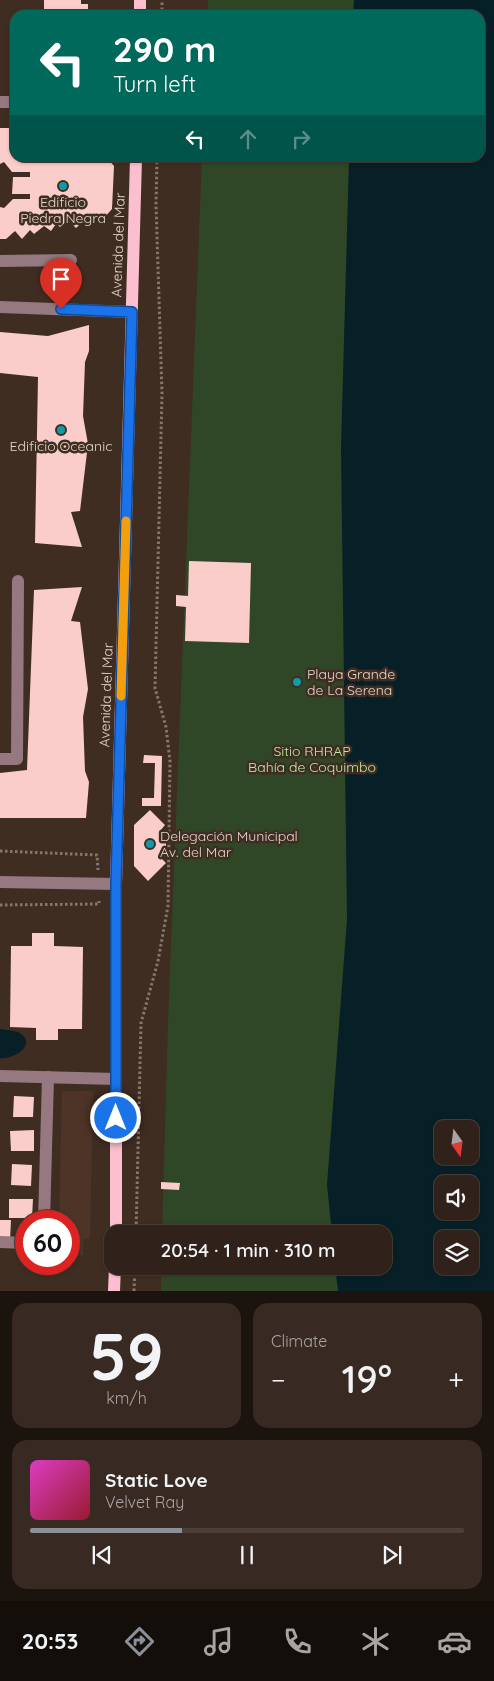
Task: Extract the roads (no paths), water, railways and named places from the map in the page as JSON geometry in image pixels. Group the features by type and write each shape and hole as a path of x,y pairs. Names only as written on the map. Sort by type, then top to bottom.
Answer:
{"main road":[{"name":"Avenida del Mar","path":"116,1225 116,884 136,162"},
{"path":"114,1291 115,1275"}],"street":[{"path":"0,261 71,260"},
{"path":"0,308 8,306 132,312"},
{"path":"0,759 17,759 18,581"},
{"path":"0,882 116,884"},
{"path":"0,1076 116,1079"},
{"path":"44,1210 48,1077"},
{"path":"0,1242 15,1243"}],"water":[{"path":"354,0 494,0 494,1291 338,1291 336,1275 392,1275 392,1225 331,1225 327,1185 347,919 341,448 349,162 485,162 485,10 353,10"},
{"path":"0,1029 18,1032 25,1038 25,1047 22,1051 11,1057 0,1058"}],"place":[{"name":"Edificio Piedra Negra","path":"63,186"},
{"name":"Edificio Oceanic","path":"61,430"},
{"name":"Playa Grande de La Serena","path":"297,682"},
{"name":"Delegación Municipal Av. del Mar","path":"150,844"}],"park label":[{"name":"Sitio RHRAP Bahía de Coquimbo","path":"312,760"}]}
